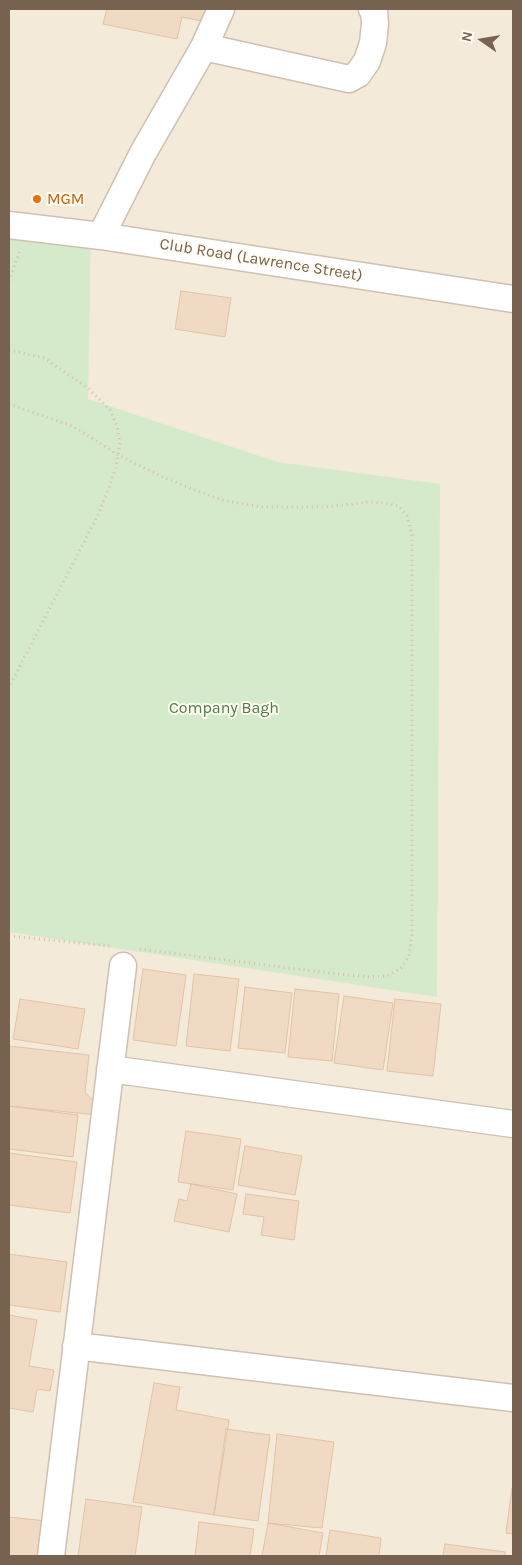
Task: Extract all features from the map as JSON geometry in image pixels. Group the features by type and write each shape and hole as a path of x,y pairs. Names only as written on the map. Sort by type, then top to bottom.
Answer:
{"street":[{"path":"100,236 143,153 204,47 221,9"},
{"path":"204,47 348,79 358,74 367,61 373,43 376,24 372,9"},
{"name":"Club Road (Lawrence Street)","path":"19,227 100,236 513,299"},
{"path":"51,1556 110,1069 122,953"},
{"path":"110,1069 513,1124"},
{"path":"76,1346 513,1398"}],"path":[{"path":"9,281 19,227"},
{"path":"9,350 44,358 88,388 110,410 117,426 120,443 108,491 97,517 9,687"},
{"path":"9,404 72,426 118,455 169,480 222,500 261,507 325,506 368,502 385,503 399,506 407,516 412,535 412,936 409,956 401,968 387,976 372,977 122,953 9,936"}],"shaded area":[{"path":"9,9 513,9 513,1556 9,1556"}],"green space":[{"name":"Company Bagh","path":"9,215 91,226 88,399 277,462 440,484 437,997 9,932"}],"building":[{"path":"107,9 214,9 211,23 182,17 177,39 103,24"},
{"path":"181,291 231,298 225,337 175,329"},
{"path":"143,969 186,975 176,1046 133,1040"},
{"path":"194,974 239,979 230,1051 186,1046"},
{"path":"245,987 292,993 285,1053 238,1048"},
{"path":"295,989 339,994 332,1061 288,1057"},
{"path":"344,996 393,1003 383,1070 334,1063"},
{"path":"20,999 85,1009 78,1049 13,1039"},
{"path":"395,999 441,1004 433,1076 387,1071"},
{"path":"9,1046 89,1055 85,1092 100,1108 97,1115 9,1106"},
{"path":"9,1106 78,1115 73,1157 9,1149"},
{"path":"186,1131 241,1139 233,1190 178,1182"},
{"path":"245,1146 302,1156 295,1195 238,1185"},
{"path":"9,1153 77,1162 70,1213 9,1205"},
{"path":"191,1184 237,1194 229,1232 174,1221 179,1199 187,1201"},
{"path":"246,1194 299,1201 294,1240 261,1235 264,1217 243,1214"},
{"path":"9,1254 67,1262 60,1312 9,1305"},
{"path":"9,1315 37,1320 29,1366 54,1370 50,1391 37,1389 33,1412 9,1408"},
{"path":"154,1383 180,1387 176,1410 229,1420 214,1515 133,1502"},
{"path":"226,1429 270,1435 258,1521 214,1515"},
{"path":"277,1434 334,1442 322,1528 268,1523"},
{"path":"513,1488 513,1534 506,1533"},
{"path":"86,1499 142,1507 135,1556 78,1556"},
{"path":"9,1517 46,1521 42,1556 9,1556"},
{"path":"199,1522 254,1529 250,1556 195,1556"},
{"path":"268,1523 323,1533 319,1556 262,1556"},
{"path":"330,1530 381,1538 379,1556 326,1556"},
{"path":"445,1544 505,1552 505,1556 443,1556"}],"place":[{"name":"MGM","path":"37,199"}]}
